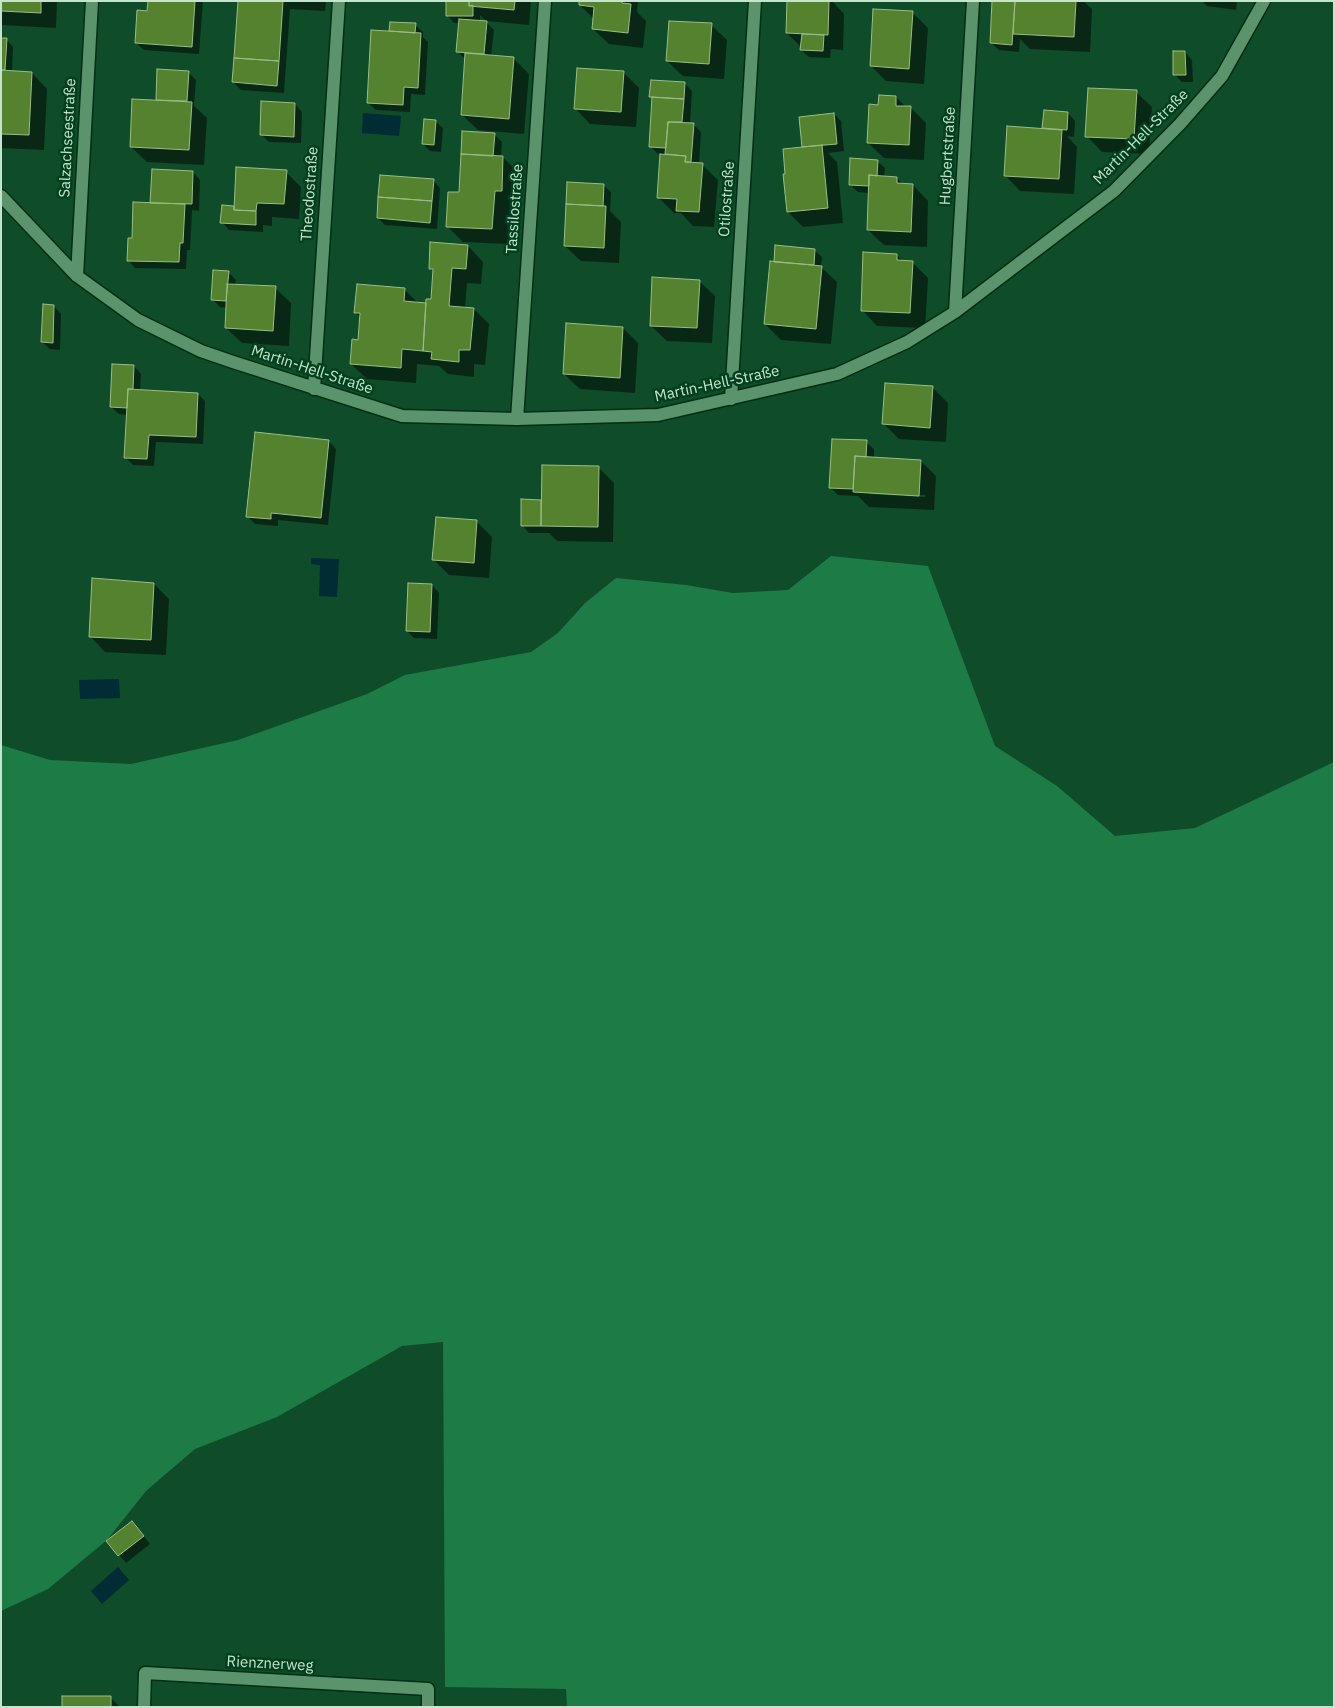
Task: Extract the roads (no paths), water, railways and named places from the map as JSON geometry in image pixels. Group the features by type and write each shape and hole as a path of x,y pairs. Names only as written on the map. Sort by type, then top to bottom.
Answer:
{"street":[{"name":"Salzachseestraße","path":"77,276 92,1"},
{"name":"Theodostraße","path":"314,389 339,1"},
{"name":"Tassilostraße","path":"518,419 546,1"},
{"name":"Otilostraße","path":"731,399 755,1"},
{"name":"Hugbertstraße","path":"955,312 973,1"},
{"name":"Martin-Hell-Straße","path":"1,196 77,276 138,320 201,351 314,389 402,416 518,419 658,415 837,374 907,342 955,312 1121,184 1180,124 1222,76 1264,1"},
{"name":"Rienznerweg","path":"144,1707 145,1673 428,1689 428,1707"}],"water":[{"path":"363,113 401,116 399,136 362,133"},
{"path":"311,558 339,559 337,597 319,596 320,565 311,564"},
{"path":"119,679 120,698 80,699 79,680"},
{"path":"118,1567 129,1580 102,1604 91,1591"}]}
